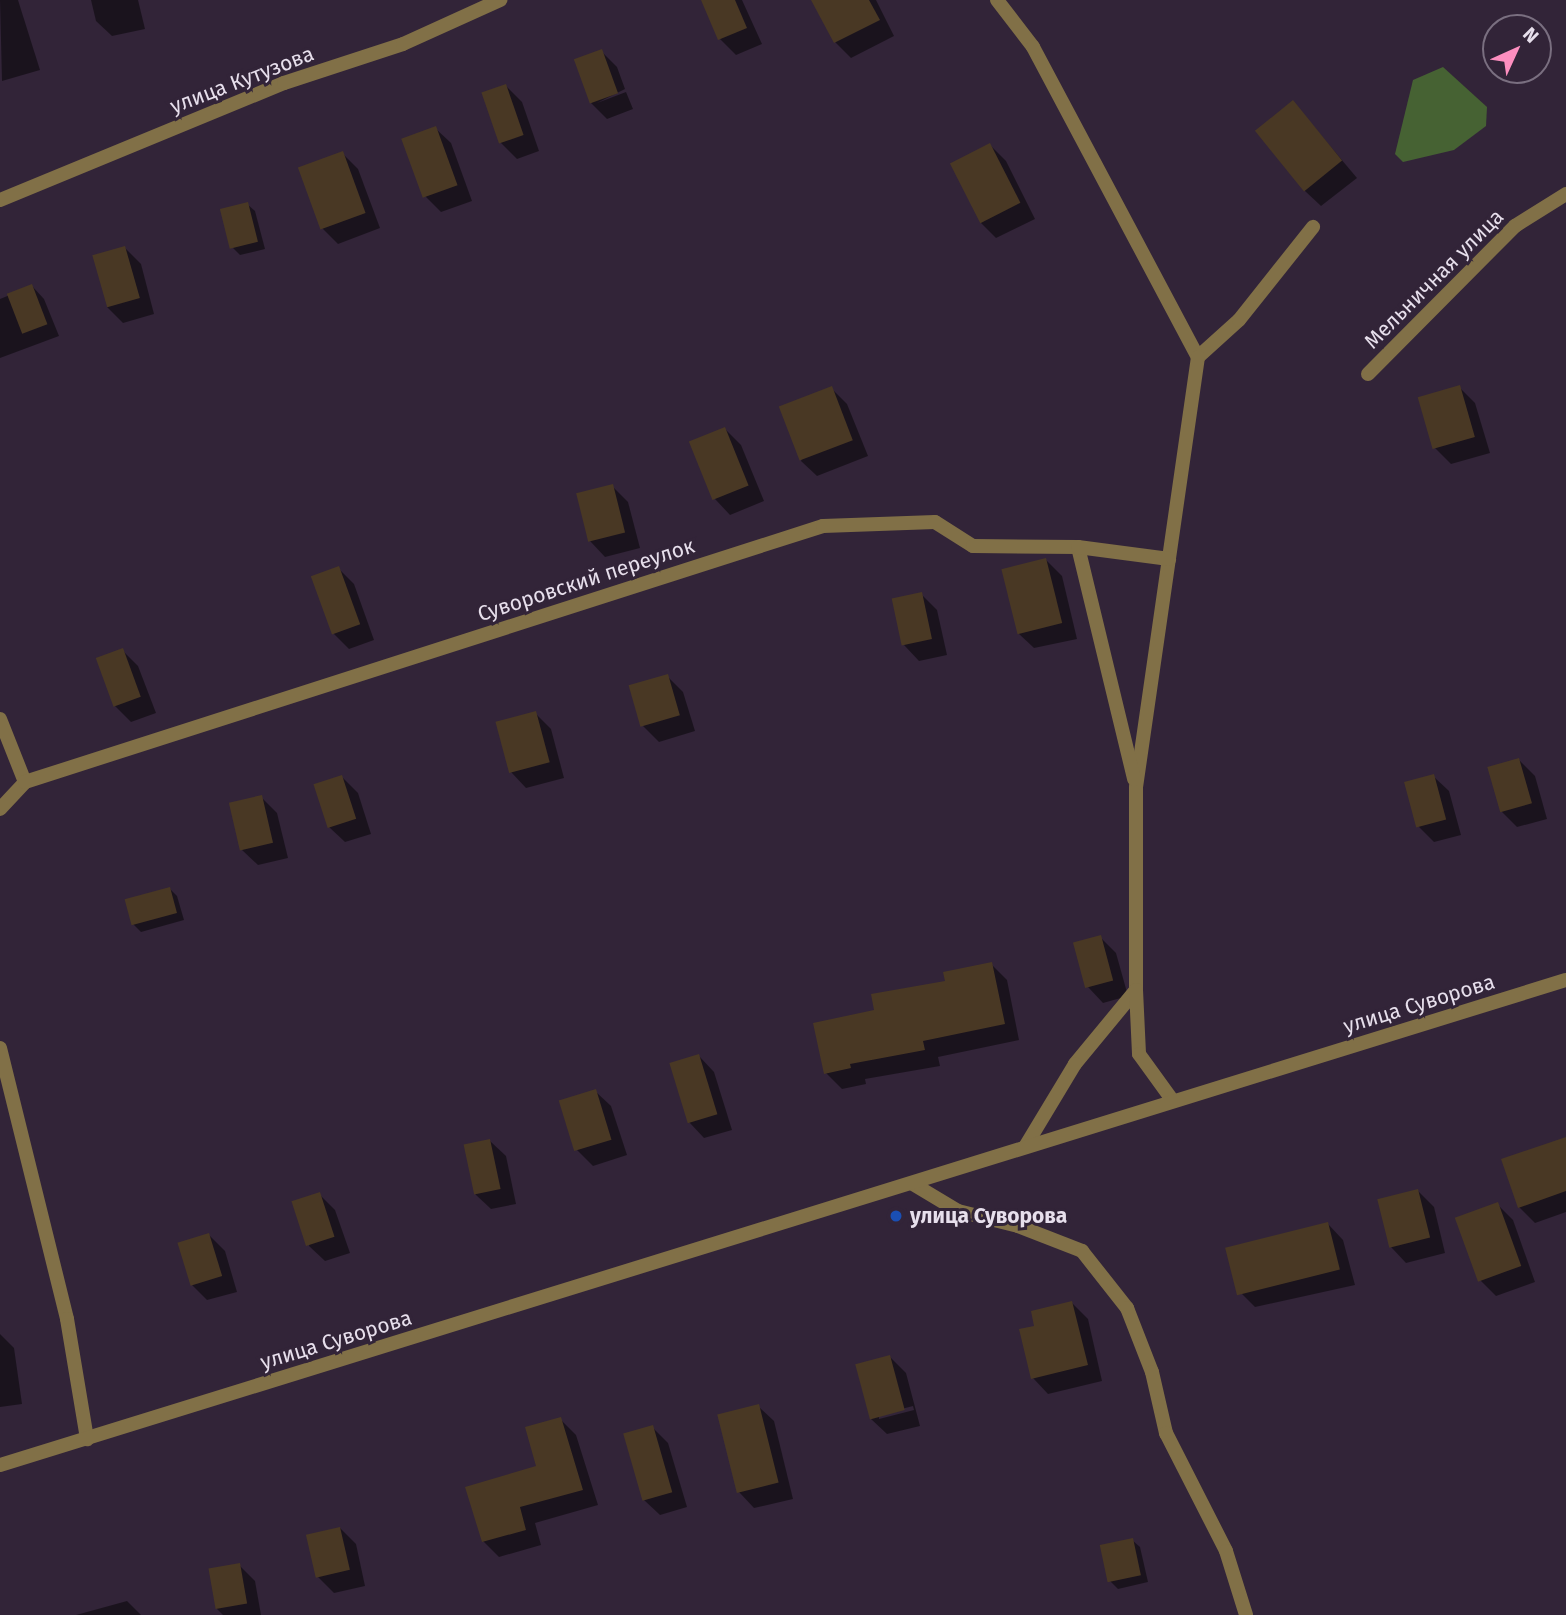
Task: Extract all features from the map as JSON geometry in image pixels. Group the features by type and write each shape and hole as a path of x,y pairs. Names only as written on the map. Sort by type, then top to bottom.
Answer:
{"street":[{"name":"улица Кутузова","path":"0,200 284,83 403,44 500,0"},
{"path":"996,0 1034,47 1198,357 1136,787 1136,990 1139,1054 1173,1101"},
{"name":"Мельничная улица","path":"1368,374 1515,226 1566,194"},
{"path":"1198,357 1239,320 1313,227"},
{"name":"Суворовский переулок","path":"25,782 823,526 935,522 973,546 1077,547 1169,559"},
{"path":"1077,547 1136,787"},
{"path":"0,719 25,782 0,809"},
{"name":"улица Суворова","path":"0,1465 1566,980"},
{"path":"1025,1147 1075,1064 1136,990"},
{"path":"0,1048 67,1319 86,1438"},
{"path":"913,1184 958,1211 1018,1226 1082,1251 1127,1308 1152,1372 1166,1433 1226,1551 1246,1615"}],"green space":[{"path":"1443,67 1487,107 1486,126 1454,150 1403,162 1395,154 1413,80"}],"building":[{"path":"701,0 735,0 747,28 718,40"},
{"path":"811,0 869,0 880,20 834,43"},
{"path":"602,49 618,93 590,103 574,59"},
{"path":"506,84 524,135 499,144 481,92"},
{"path":"1293,100 1342,161 1304,191 1255,131"},
{"path":"436,126 458,185 423,198 401,139"},
{"path":"990,143 1020,203 980,223 950,163"},
{"path":"343,151 366,213 320,229 298,167"},
{"path":"248,202 258,242 230,249 220,209"},
{"path":"125,246 140,298 107,307 92,255"},
{"path":"32,284 47,324 22,334 7,294"},
{"path":"1460,385 1475,437 1433,449 1418,397"},
{"path":"832,386 853,440 800,461 779,406"},
{"path":"725,427 749,485 712,500 689,442"},
{"path":"613,484 625,533 588,542 576,493"},
{"path":"1046,558 1062,623 1018,634 1001,569"},
{"path":"339,566 360,624 332,635 311,576"},
{"path":"922,592 932,639 902,645 892,598"},
{"path":"123,648 141,697 114,707 96,658"},
{"path":"668,674 680,715 640,727 629,685"},
{"path":"536,711 550,762 509,773 495,722"},
{"path":"1519,758 1532,803 1500,812 1487,767"},
{"path":"1434,774 1446,819 1416,827 1404,782"},
{"path":"342,775 356,819 328,828 313,784"},
{"path":"262,795 273,843 240,850 229,803"},
{"path":"170,887 177,913 132,925 125,899"},
{"path":"1101,935 1113,980 1085,988 1073,943"},
{"path":"992,962 1005,1024 923,1041 925,1050 850,1064 851,1068 824,1074 813,1023 874,1010 871,994 945,981 943,972"},
{"path":"699,1054 717,1114 688,1123 669,1063"},
{"path":"596,1089 611,1140 574,1151 559,1100"},
{"path":"1566,1137 1566,1191 1518,1208 1501,1159"},
{"path":"490,1139 501,1189 474,1194 464,1145"},
{"path":"1418,1189 1430,1238 1389,1248 1377,1199"},
{"path":"320,1192 335,1237 306,1246 291,1201"},
{"path":"1498,1202 1521,1266 1478,1282 1455,1218"},
{"path":"1328,1222 1340,1270 1237,1295 1225,1248"},
{"path":"209,1233 222,1276 191,1286 177,1243"},
{"path":"1072,1301 1088,1365 1031,1379 1019,1329 1034,1326 1031,1311"},
{"path":"890,1355 905,1410 870,1419 855,1364"},
{"path":"759,1404 779,1483 737,1493 717,1414"},
{"path":"561,1417 583,1490 520,1507 526,1530 482,1542 465,1487 536,1466 525,1427"},
{"path":"653,1425 672,1492 642,1501 623,1434"},
{"path":"340,1527 350,1570 316,1578 306,1535"},
{"path":"1133,1538 1141,1575 1108,1582 1100,1545"},
{"path":"240,1563 247,1603 216,1609 208,1569"}],"place":[{"name":"улица Суворова","path":"896,1216"}]}
